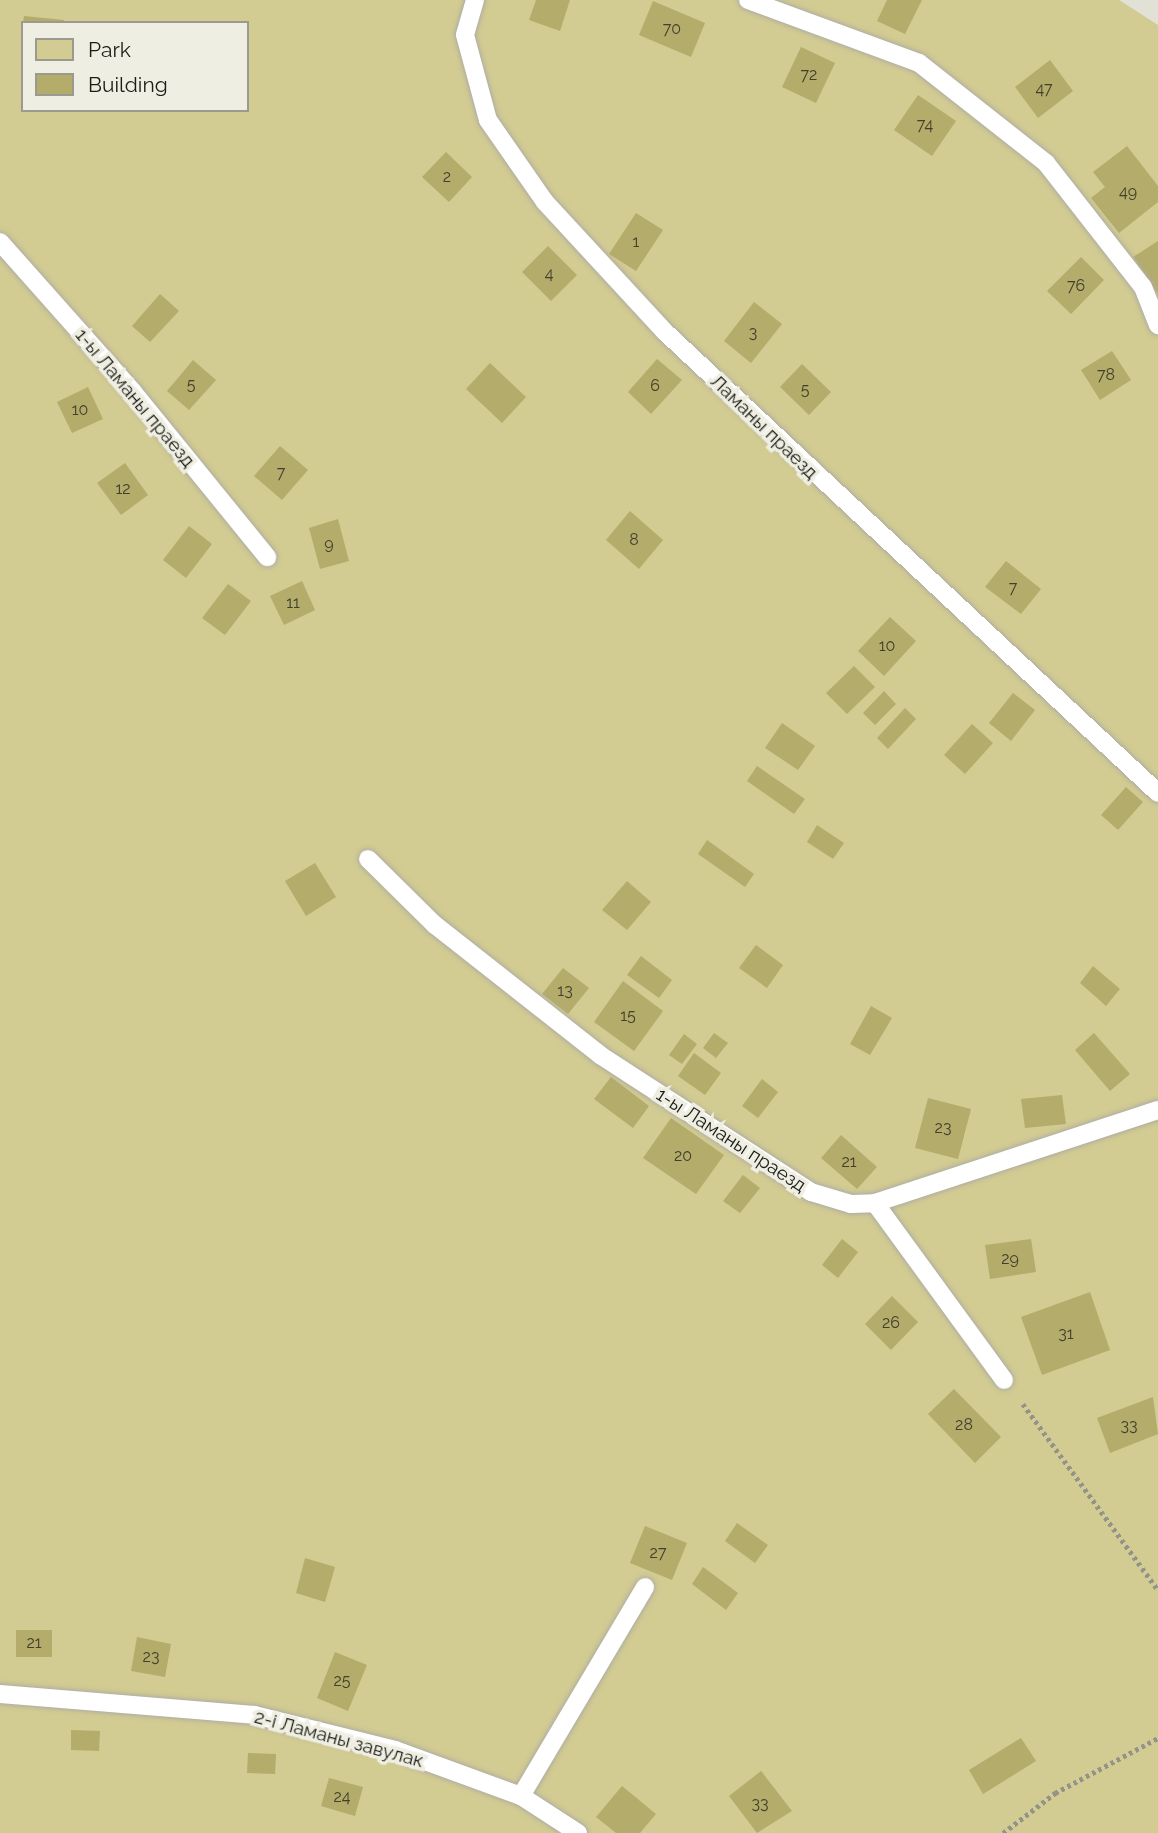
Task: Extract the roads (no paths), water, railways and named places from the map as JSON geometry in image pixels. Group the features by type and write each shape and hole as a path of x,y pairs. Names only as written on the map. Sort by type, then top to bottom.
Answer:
{"lane":[{"name":"Ламаны праезд","path":"475,0 465,35 488,120 545,202 674,341 1158,793"},
{"path":"748,0 919,64 1046,163 1143,287 1158,325"},
{"name":"1-ы Ламаны праезд","path":"0,242 133,392 267,557"},
{"name":"1-ы Ламаны праезд","path":"368,859 435,925 600,1055 811,1192 851,1204 875,1203 1158,1110"},
{"path":"875,1203 1004,1380"},
{"path":"521,1796 645,1587"},
{"name":"2-і Ламаны завулак","path":"0,1694 254,1715 396,1750 521,1796 578,1833"}]}
